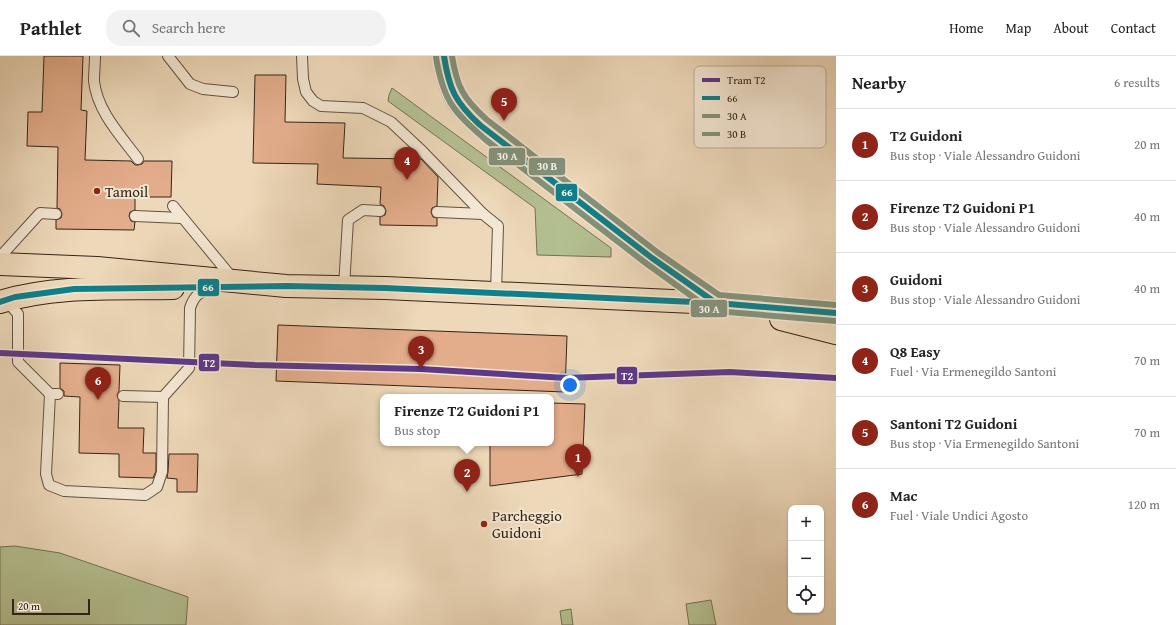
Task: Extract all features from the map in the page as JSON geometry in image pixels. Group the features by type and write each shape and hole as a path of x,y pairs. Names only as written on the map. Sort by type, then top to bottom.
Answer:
{"main road":[{"path":"0,264 97,268 225,284"},
{"path":"0,302 15,297 74,289 225,284 344,287 716,303 836,313"},
{"path":"716,303 836,333"}],"street":[{"path":"444,56 449,84 466,113 652,258 716,303"}],"lane":[{"path":"95,56 94,82 106,116 138,159"},
{"path":"168,56 190,84 203,89 233,92"},
{"path":"302,56 303,79 306,92 313,101 322,106 363,108 391,122 422,151 483,214 498,226 496,293"},
{"path":"0,305 12,307 18,314 18,362 54,394 46,474 50,485 64,491 145,495 158,487 162,472 163,397 189,368 190,308 192,300 198,294 225,284 173,206"},
{"path":"344,287 348,220 363,210 380,211"},
{"path":"437,212 483,214"},
{"path":"0,257 40,213 56,214"},
{"path":"135,216 182,218"},
{"path":"124,396 163,397"}],"green space":[{"path":"392,88 611,248 611,257 537,255 535,208 388,101"},
{"path":"15,546 60,553 188,597 186,625 0,625 0,547"},
{"path":"711,600 716,625 689,625 686,604"},
{"path":"571,609 573,625 562,625 560,611"}],"building":[{"path":"44,56 83,56 81,110 87,111 85,160 131,161 135,165 142,164 144,161 172,161 171,197 135,197 135,210 130,212 129,216 131,221 135,222 134,230 56,229 56,220 61,218 62,214 60,209 57,208 58,147 27,146 28,112 42,112"},
{"path":"255,75 286,75 285,122 345,123 343,158 421,159 438,177 437,206 432,208 431,212 433,217 437,218 437,226 380,225 380,217 385,215 386,211 384,206 380,204 381,187 317,184 318,164 253,163"},
{"path":"278,325 567,336 565,392 276,381"},
{"path":"60,363 120,365 119,391 117,395 119,401 118,428 144,428 143,453 156,453 156,471 153,478 119,477 119,454 79,453 80,397 64,396 64,391 60,388"},
{"path":"554,403 585,404 582,474 490,486 490,446 554,446"},
{"path":"169,454 198,454 197,492 177,492 177,479 167,478"}],"tram line":[{"name":"T2","path":"0,353 255,365 421,369 566,378 730,372 836,378"}],"transit line":[{"name":"66","path":"444,56 448,77 454,94 471,117 652,258 716,303 720,303"},
{"path":"452,56 456,76 462,91 466,98 486,119 657,252 719,295 836,305"},
{"path":"436,57 442,85 446,95 458,113 475,130 647,264 711,310 835,321"},
{"name":"66","path":"0,302 15,297 74,289 286,286 385,288 716,303 836,313"}],"place":[{"name":"Santoni T2 Guidoni","path":"504,121"},
{"name":"Q8 Easy","path":"407,180"},
{"name":"Tamoil","path":"97,191"},
{"name":"Guidoni","path":"421,369"},
{"name":"Mac","path":"98,400"},
{"name":"T2 Guidoni","path":"578,477"},
{"name":"Firenze T2 Guidoni P1","path":"467,492"},
{"name":"Parcheggio Guidoni","path":"484,524"}]}
